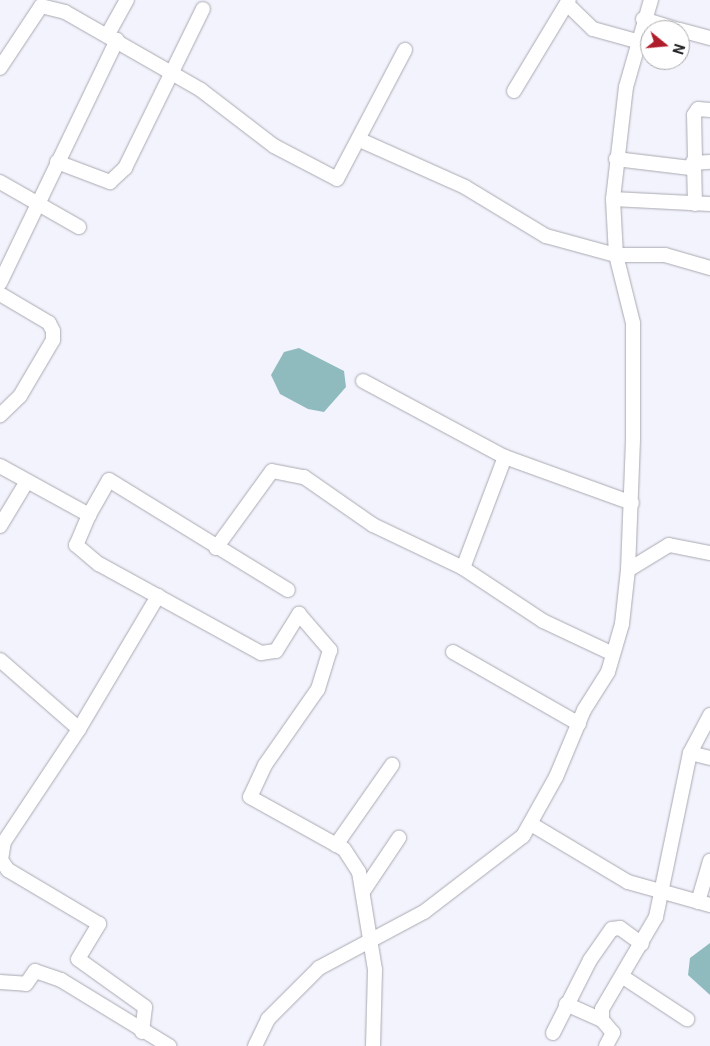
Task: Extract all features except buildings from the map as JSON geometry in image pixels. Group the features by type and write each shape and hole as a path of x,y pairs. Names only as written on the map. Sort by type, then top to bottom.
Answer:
{"street":[{"path":"0,283 56,162 127,0"},
{"path":"255,1046 268,1018 319,968 370,945 499,858 531,824 613,654 622,624 628,570 632,503 633,323 616,255 613,199 616,159 637,41 651,0"},
{"path":"514,91 568,2 593,29 637,41"},
{"path":"0,68 37,3 65,12 86,27 112,37 201,90 274,146 337,179 360,140 405,50"},
{"path":"56,162 110,182 125,168 169,72 203,8"},
{"path":"690,33 710,38"},
{"path":"696,204 694,115 698,109 710,110"},
{"path":"360,140 465,187 546,236 616,255 665,256 710,268"},
{"path":"616,159 681,169 694,163 710,162"},
{"path":"0,182 35,204 78,227"},
{"path":"613,199 710,204"},
{"path":"0,294 49,323 53,331 52,340 20,396 0,415"},
{"path":"363,381 505,457 632,503"},
{"path":"463,568 505,457"},
{"path":"0,466 89,515"},
{"path":"216,548 272,470 304,478 373,525 463,568 543,621 613,654"},
{"path":"288,590 216,548 110,480 89,515 76,545 99,564 261,653 276,651 299,614 316,630 330,650 318,688 265,764 250,797 344,849 359,872 364,890 370,945 375,970 373,1046"},
{"path":"0,526 26,482"},
{"path":"628,570 669,545 710,553"},
{"path":"142,1032 145,1007 78,959 99,924 8,870 0,860 4,842 79,729 158,596"},
{"path":"453,652 578,724"},
{"path":"0,660 79,729"},
{"path":"602,1020 602,1009 623,977 656,917 690,752 710,715"},
{"path":"690,752 710,758"},
{"path":"336,845 392,765"},
{"path":"531,824 606,870 662,893 704,904 710,861"},
{"path":"364,890 399,838"},
{"path":"553,1033 566,1004 612,929 620,928 642,944"},
{"path":"0,982 26,984 35,971 61,980 142,1032 169,1046"},
{"path":"623,977 688,1019"},
{"path":"566,1004 602,1020 613,1033 606,1046"}],"water":[{"path":"299,348 344,371 346,387 324,412 308,409 280,394 271,375 284,352"},
{"path":"710,943 710,995 688,975 690,958"}]}
